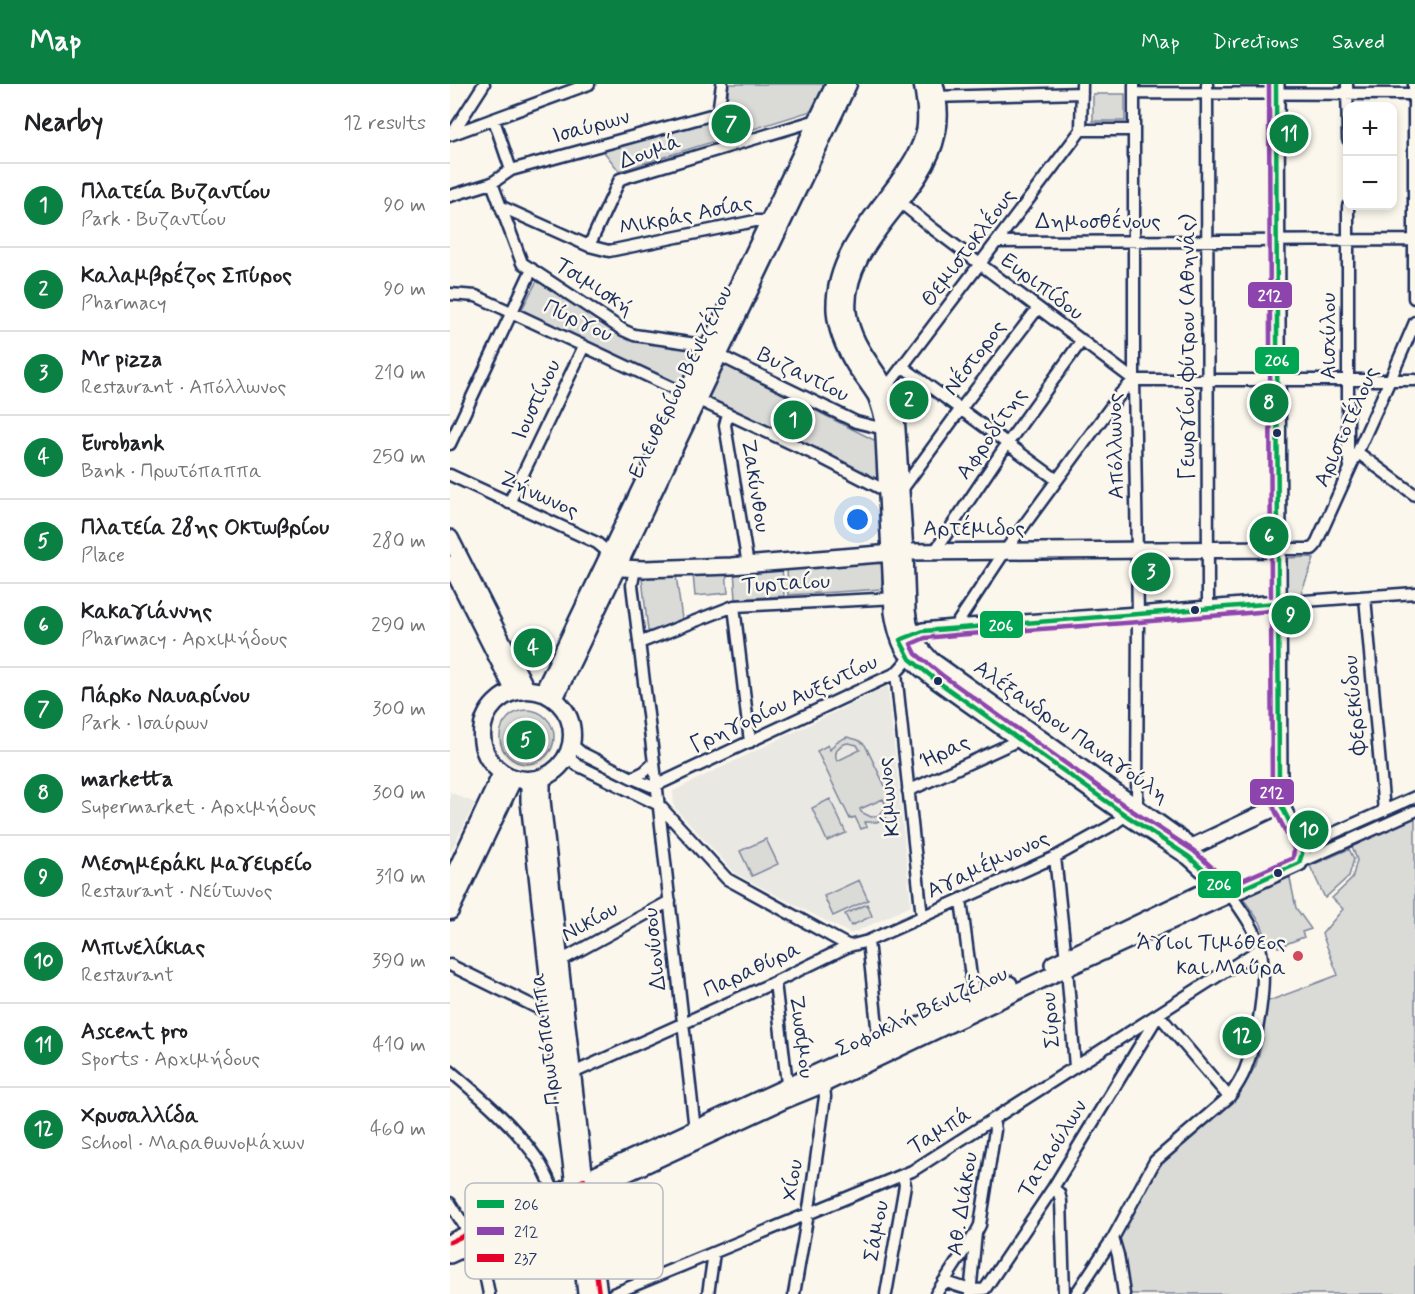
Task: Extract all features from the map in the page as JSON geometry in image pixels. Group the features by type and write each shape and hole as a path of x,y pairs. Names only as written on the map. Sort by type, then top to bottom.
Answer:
{"main road":[{"name":"Ελευθερίου Βενιζέλου","path":"823,122 835,84"},
{"name":"Ελευθερίου Βενιζέλου","path":"534,693 621,561 691,397 823,122 848,84"},
{"path":"534,693 563,708 572,731 569,750 561,766 552,773 522,778 492,765 485,754 482,729 485,716 492,705 502,697 534,693"},
{"path":"450,884 522,778"},
{"path":"450,911 459,868"}],"street":[{"path":"451,135 484,84"},
{"name":"Ισαύρων","path":"450,196 492,183 511,170 718,113 722,84"},
{"path":"451,135 583,85"},
{"path":"930,90 1082,88 1082,130 1134,130"},
{"path":"1134,88 1414,90 1414,298"},
{"name":"Απόλλωνος","path":"1132,812 1138,615 1134,380 1134,88"},
{"name":"Γεωργίου Φύτρου (Αθηνάς)","path":"1207,89 1208,609"},
{"path":"1276,89 1279,795 1281,805 1302,847 1299,863"},
{"name":"Αλέξανδρου Παναγούλη","path":"930,90 939,114 938,134 933,148 918,177 870,242 850,282 848,296 848,312 852,330 865,357 886,388 896,415 894,491 899,598 909,624 906,637 916,655 937,681 1024,735 1191,852 1225,889"},
{"name":"Αλέξανδρου Παναγούλη","path":"894,491 883,418 876,397 854,364 839,332 835,296 840,271 852,246 907,170 915,155 925,130 930,90"},
{"path":"494,120 511,170"},
{"name":"Δουμά","path":"589,246 620,179 823,122"},
{"name":"Θεμιστοκλέους","path":"886,388 1082,130"},
{"path":"450,444 532,269 522,263 492,183"},
{"name":"Ευριπίδου","path":"900,202 1134,380"},
{"name":"Μικράς Ασίας","path":"500,206 589,246 609,251 755,221 775,222"},
{"name":"Αισχύλου","path":"1348,210 1348,456 1350,466"},
{"name":"Δημοσθένους","path":"998,242 1415,240"},
{"name":"Τσιμισκή","path":"532,269 622,330 634,335 696,344 713,352"},
{"name":"Πύργου","path":"450,294 476,296 691,397"},
{"name":"Νέστορος","path":"894,491 1038,308"},
{"name":"Αριστοτέλους","path":"1313,547 1415,322"},
{"name":"Αφροδίτης","path":"935,551 1082,340"},
{"name":"Ιουστίνου","path":"509,502 584,346"},
{"name":"Βυζαντίου","path":"713,352 856,422 884,429"},
{"path":"903,367 1057,480"},
{"path":"954,628 1005,551 1121,393 1134,380 1415,380"},
{"path":"691,397 894,491"},
{"name":"Ζακύνθου","path":"728,414 725,425 748,565"},
{"path":"1358,452 1413,490"},
{"name":"Ζήνωνος","path":"450,475 597,543 621,561"},
{"path":"450,538 534,693"},
{"name":"Αρτέμιδος","path":"621,561 644,569 748,565 898,552 1312,549 1313,547"},
{"name":"Διονύσου","path":"621,561 632,585 657,785 695,1130"},
{"path":"450,564 534,693"},
{"path":"906,637 954,628 1415,593"},
{"name":"Φερεκύδου","path":"1365,597 1384,811"},
{"name":"Τυρταίου","path":"639,643 734,606 899,598"},
{"path":"734,606 750,742"},
{"name":"Γρηγορίου Αυξεντίου","path":"657,785 896,673 916,655"},
{"name":"Κίμωνος","path":"896,673 922,917"},
{"name":"Ήρας","path":"908,791 1024,735"},
{"path":"569,750 582,753 651,786 657,785"},
{"path":"569,750 577,765 659,805 727,879 849,946"},
{"path":"632,778 644,772 654,763"},
{"name":"Πρωτόπαππα","path":"522,778 542,800 573,1073 580,1183"},
{"name":"Πρωτόπαππα","path":"522,778 529,801 552,1015 579,1183"},
{"path":"1302,847 1415,797"},
{"path":"1191,852 1281,805"},
{"name":"Σοφοκλή Βενιζέλου","path":"592,1183 695,1130 821,1079 1225,889 1299,863 1415,811"},
{"name":"Αγαμέμνονος","path":"849,946 868,941 1055,857 1132,812"},
{"name":"Σύρου","path":"1055,857 1075,1067"},
{"path":"1076,1294 1113,1238 1155,1161 1229,1097 1245,1071 1254,1043 1263,986 1260,949 1257,938 1225,889"},
{"path":"961,900 974,1000"},
{"name":"Νικίου","path":"560,961 670,901"},
{"path":"868,941 879,1045"},
{"name":"Παραθύρα","path":"573,1073 849,946"},
{"name":"Ταμπά","path":"663,1273 903,1176 1260,949"},
{"name":"Σοφοκλή Βενιζέλου","path":"821,1079 879,1045 974,1000 1066,964"},
{"path":"450,965 552,1015"},
{"name":"Ζωσίμου","path":"775,982 788,1092"},
{"path":"1159,1015 1229,1097"},
{"name":"Ταταούλων","path":"970,1292 986,1289 1053,1188 1159,1015"},
{"path":"450,1071 501,1116 522,1139 540,1162 550,1183"},
{"name":"Χίου","path":"794,1294 825,1097 821,1079"},
{"name":"Σοφοκλή Βενιζέλου","path":"593,1183 788,1092"},
{"name":"Αθ. Διάκου","path":"970,1292 976,1233 980,1225 994,1134 993,1120"},
{"name":"Σάμου","path":"885,1294 905,1185 903,1176"},
{"path":"1053,1188 1059,1193 1061,1201 1064,1294"},
{"path":"450,1203 465,1228"},
{"path":"936,1294 976,1233"},
{"path":"1113,1238 1124,1294"},
{"name":"Σοφοκλή Βενιζέλου","path":"450,1242 465,1240"},
{"name":"Σοφοκλή Βενιζέλου","path":"450,1256 465,1244"},
{"path":"708,1294 714,1252"},
{"path":"486,1279 489,1294"},
{"name":"Πρωτόπαππα","path":"585,1279 586,1294"},
{"name":"Πρωτόπαππα","path":"596,1279 599,1294"},
{"name":"Ταμπά","path":"613,1294 649,1279"},
{"path":"944,1281 970,1292"}],"shaded area":[{"path":"729,84 824,84 811,111 619,171 601,148 724,117"},
{"path":"1093,94 1125,94 1125,121 1093,121"},
{"path":"538,279 622,336 694,350 692,365 688,373 679,385 521,311"},
{"path":"723,364 876,441 880,482 707,399"},
{"path":"1312,557 1314,559 1301,593 1286,594 1286,558"},
{"path":"882,558 882,589 788,595 787,565"},
{"path":"782,566 784,596 736,599 734,570"},
{"path":"726,571 728,593 695,596 693,574"},
{"path":"676,575 682,619 652,632 648,631 642,578"},
{"path":"888,686 911,906 851,934 736,874 674,807 673,791"},
{"path":"522,710 532,710 542,714 550,722 554,737 550,752 542,760 532,764 522,764 512,760 504,752 500,742 500,732 504,722 512,714"},
{"path":"847,737 865,745 889,794 890,810 886,818 878,822 865,822 867,827 861,829 855,817 850,819 817,751 828,745 830,750 836,742","holes":["848,743 857,745 860,750 837,761 838,749","883,799 885,805 883,811 878,815 871,817 861,812 860,809"]},
{"path":"450,792 475,803 451,851 450,851"},
{"path":"830,799 846,833 827,841 812,808"},
{"path":"1415,817 1415,1294 1129,1294 1117,1242 1156,1169 1237,1098 1256,1065 1263,1039 1266,1002 1338,975 1322,934 1343,909 1332,898 1352,879 1357,860 1352,846"},
{"path":"766,839 778,864 752,876 740,851"},
{"path":"1349,849 1354,859 1349,876 1325,898 1310,866"},
{"path":"1289,874 1296,908 1311,929 1302,932 1304,937 1278,947 1276,944 1270,946 1260,922 1243,897"},
{"path":"859,880 868,900 833,916 824,896"},
{"path":"867,904 872,916 851,926 845,914"}],"transit line":[{"name":"212","path":"1269,84 1271,596"},
{"name":"206","path":"1276,84 1279,795 1281,805 1302,847 1299,863 1230,894 1189,857 1127,816 937,681 910,659 900,640 923,631 1277,603"},
{"name":"212","path":"1271,611 1272,796 1274,808 1294,849 1293,858 1231,885 1194,851 1131,810 942,675 916,654 911,644 925,638 955,635 1271,611"},
{"name":"237","path":"578,1183 584,1180 584,1183"},
{"name":"237","path":"450,1242 465,1235"},
{"name":"237","path":"597,1279 599,1294"}],"place":[{"name":"Πάρκο Ναυαρίνου","path":"731,124"},
{"name":"Ascent pro","path":"1289,134"},
{"name":"Καλαμβρέζος Σπύρος","path":"909,400"},
{"name":"marketta","path":"1269,403"},
{"name":"Πλατεία Βυζαντίου","path":"793,420"},
{"name":"Κακαγιάννης","path":"1269,536"},
{"name":"Mr pizza","path":"1151,572"},
{"name":"Μεσημεράκι μαγειρείο","path":"1291,615"},
{"name":"Eurobank","path":"533,648"},
{"name":"Πλατεία 28ης Οκτωβρίου","path":"526,740"},
{"name":"Μπινελίκιας","path":"1309,830"},
{"name":"Άγιοι Τιμόθεος και Μαύρα","path":"1298,956"},
{"name":"Χρυσαλλίδα","path":"1242,1036"}]}
